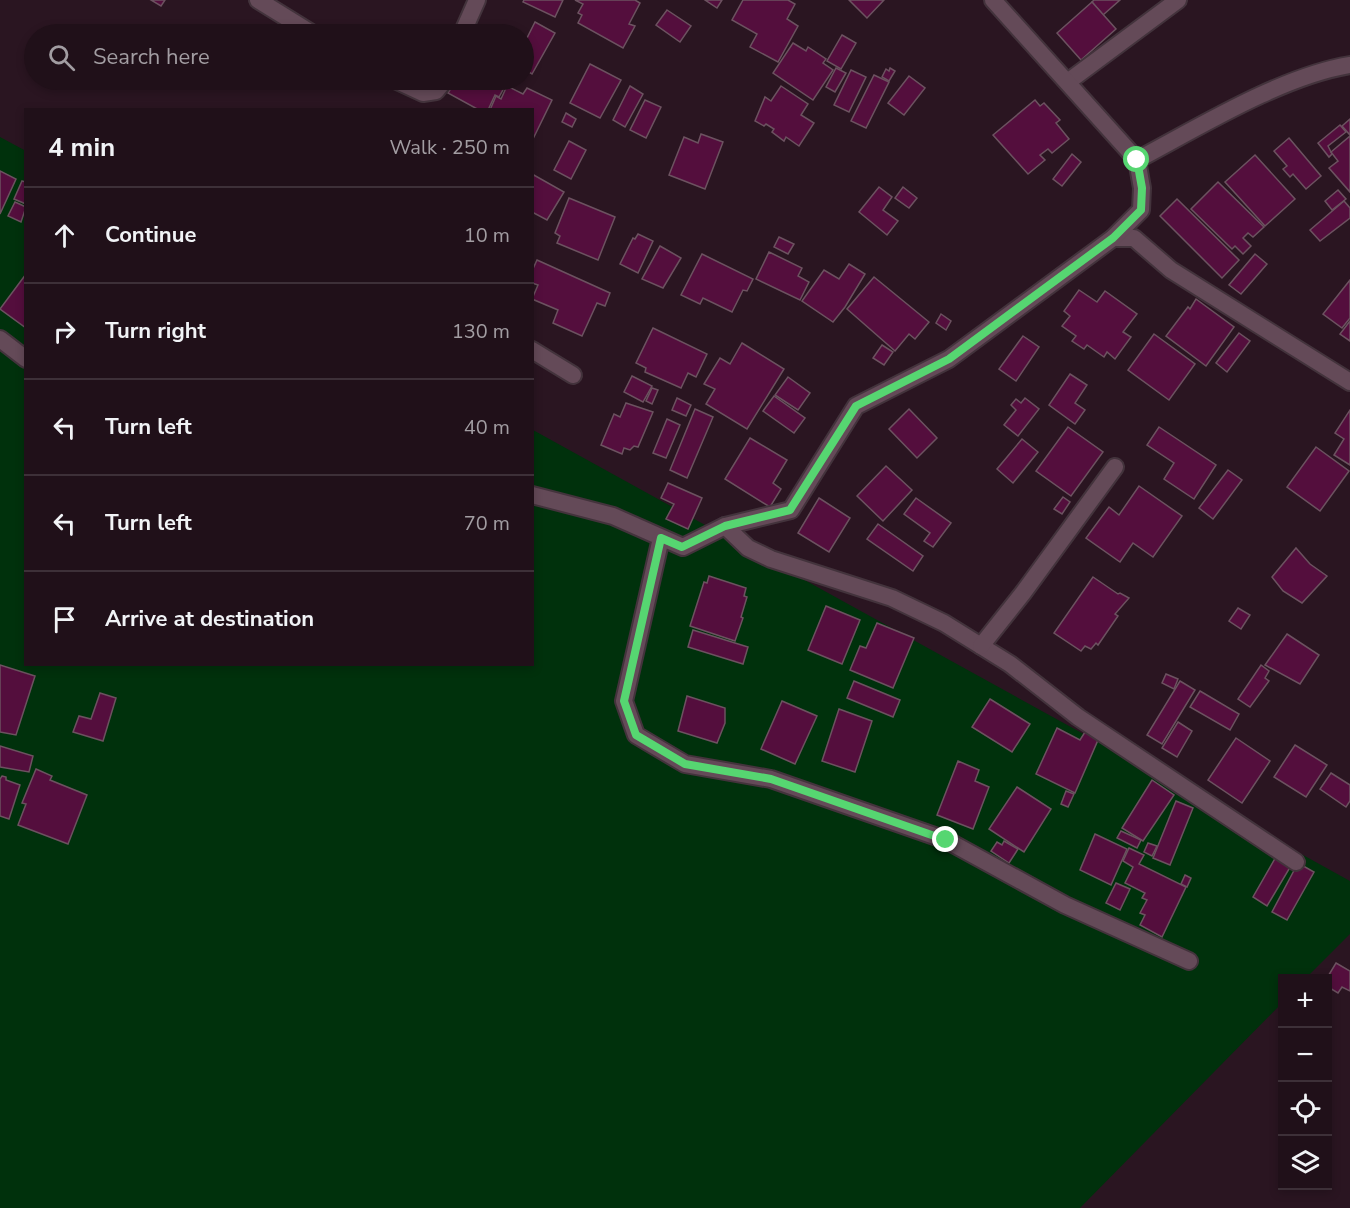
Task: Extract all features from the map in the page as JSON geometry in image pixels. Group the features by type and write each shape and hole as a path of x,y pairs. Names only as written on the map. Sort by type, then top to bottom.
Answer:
{"street":[{"path":"258,0 297,24"},
{"path":"466,24 477,0"},
{"path":"534,496 613,516 682,547 725,526 790,510 856,406 949,359 1113,238 1141,210 1142,188 1137,160 1069,81 993,0"},
{"path":"1069,81 1178,0"},
{"path":"1137,160 1238,107 1314,74 1350,65"},
{"path":"417,90 423,93 437,90"},
{"path":"1113,238 1134,238 1171,270 1350,382"},
{"path":"0,339 24,357"},
{"path":"534,351 573,375"},
{"path":"981,646 1023,593 1115,467"},
{"path":"725,526 748,548 771,559 892,598 944,623 1010,664 1078,717 1296,862"},
{"path":"661,538 624,701 636,735 685,764 771,779 946,840 1065,905 1189,961"}],"green space":[{"path":"0,137 24,150 24,666 534,666 534,431 1350,881 1350,934 1310,974 1278,974 1278,1007 1080,1208 0,1208"}],"building":[{"path":"151,0 165,0 161,6"},
{"path":"524,0 563,0 555,17 523,2"},
{"path":"575,0 635,0 640,3 629,24 635,26 623,48 578,23 582,15 578,13 583,4"},
{"path":"705,0 722,0 717,8"},
{"path":"743,0 788,0 795,4 787,19 798,26 778,62 750,47 757,34 732,20"},
{"path":"849,0 884,0 867,18"},
{"path":"1094,0 1120,0 1103,15 1092,2"},
{"path":"1092,2 1116,29 1081,60 1057,33"},
{"path":"667,10 691,26 680,42 656,25"},
{"path":"535,22 555,33 534,70"},
{"path":"842,35 856,43 841,69 827,61"},
{"path":"793,43 806,51 808,47 826,59 823,63 833,70 813,100 773,73"},
{"path":"590,64 621,80 600,118 570,103"},
{"path":"836,68 846,73 835,92 826,87"},
{"path":"890,68 895,71 889,81 882,77 886,69 889,71"},
{"path":"851,70 866,77 849,112 834,105"},
{"path":"874,75 889,82 866,128 851,121"},
{"path":"909,76 925,88 904,115 888,103"},
{"path":"630,86 643,94 625,127 613,120"},
{"path":"781,86 808,104 801,115 814,123 799,146 786,137 784,141 772,132 774,129 755,121 765,97 771,101"},
{"path":"450,90 503,90 499,97 495,95 489,108 475,108 448,93"},
{"path":"505,90 515,90 523,94 526,90 531,90 552,100 534,137 534,108 491,108 496,96 501,99"},
{"path":"645,100 661,107 646,138 630,130"},
{"path":"1035,100 1040,106 1044,103 1060,120 1056,123 1069,139 1052,153 1048,149 1040,155 1045,160 1028,174 993,135"},
{"path":"566,113 576,119 572,127 562,122"},
{"path":"1350,119 1350,135 1342,126"},
{"path":"1340,125 1346,132 1328,146 1332,154 1329,157 1318,143"},
{"path":"701,134 723,142 705,189 669,175 684,137 698,143"},
{"path":"1350,136 1350,192 1329,168 1338,161 1331,152"},
{"path":"1289,138 1321,176 1306,189 1293,174 1290,177 1283,169 1287,166 1274,151"},
{"path":"569,141 586,150 571,179 554,170"},
{"path":"1072,154 1081,162 1062,186 1053,179"},
{"path":"1255,155 1295,199 1265,226 1225,182"},
{"path":"0,171 16,179 0,214"},
{"path":"534,175 564,192 547,220 534,213"},
{"path":"22,181 24,182 24,203 14,199"},
{"path":"1218,182 1264,227 1253,237 1248,233 1243,238 1251,246 1243,254 1235,246 1232,249 1191,209"},
{"path":"879,187 892,197 883,210 898,221 887,235 859,212"},
{"path":"903,187 917,198 909,208 895,198"},
{"path":"1338,190 1346,199 1332,210 1325,201"},
{"path":"569,198 615,217 598,260 557,243 560,236 555,233"},
{"path":"1177,199 1239,260 1222,278 1160,216"},
{"path":"1344,201 1350,208 1350,218 1320,241 1310,230"},
{"path":"15,202 24,206 21,222 8,216"},
{"path":"638,234 653,241 638,273 620,264 633,238 635,239"},
{"path":"779,237 794,244 788,254 774,247"},
{"path":"660,246 681,258 663,288 642,279"},
{"path":"769,252 802,268 798,276 809,282 800,300 756,279"},
{"path":"702,254 753,279 747,291 743,290 732,312 703,298 700,304 681,295"},
{"path":"1255,254 1267,264 1241,294 1229,285"},
{"path":"537,260 610,293 605,306 597,303 582,336 553,323 558,310 534,300 538,285 534,284 534,267"},
{"path":"849,264 865,274 833,322 802,301 824,270 839,279"},
{"path":"24,277 24,327 0,309"},
{"path":"874,277 929,322 915,339 909,334 895,351 847,309"},
{"path":"1350,280 1350,318 1342,328 1323,314"},
{"path":"1079,290 1097,302 1105,291 1137,314 1123,332 1131,337 1115,359 1107,352 1104,357 1087,345 1084,349 1072,341 1076,336 1062,326 1070,316 1064,311"},
{"path":"1196,299 1234,327 1206,366 1166,336"},
{"path":"941,314 951,321 946,330 936,323"},
{"path":"1350,321 1350,341 1340,334"},
{"path":"653,328 707,354 696,377 688,373 681,388 645,372 646,368 636,363"},
{"path":"1239,333 1250,341 1227,372 1216,363"},
{"path":"1154,334 1195,364 1169,400 1128,370"},
{"path":"1023,336 1039,347 1016,381 999,369"},
{"path":"742,343 784,369 747,429 706,404 715,389 704,384 720,358 730,364"},
{"path":"882,345 893,352 884,365 873,358"},
{"path":"1070,374 1087,385 1075,403 1085,410 1075,424 1049,405"},
{"path":"632,376 652,386 643,402 624,392"},
{"path":"788,377 810,393 798,410 775,395"},
{"path":"652,388 658,390 652,404 646,401"},
{"path":"774,396 805,418 794,433 763,411"},
{"path":"677,398 691,405 686,416 672,410"},
{"path":"1025,398 1039,409 1018,436 1004,425 1016,410 1011,405 1016,399 1021,403"},
{"path":"626,403 653,412 638,447 634,446 630,450 624,448 622,454 601,445 614,414 620,417"},
{"path":"695,409 713,417 687,478 670,470"},
{"path":"909,409 937,438 917,458 889,429"},
{"path":"1350,410 1350,465 1334,455 1344,439 1335,433"},
{"path":"667,419 680,425 666,458 653,453"},
{"path":"1068,427 1103,452 1071,496 1036,471"},
{"path":"1159,427 1216,465 1194,499 1164,479 1174,463 1147,445"},
{"path":"750,438 787,460 773,483 781,489 770,507 725,479"},
{"path":"1022,439 1038,452 1013,483 997,469"},
{"path":"1316,447 1349,471 1320,511 1287,487"},
{"path":"886,466 912,490 883,521 857,496"},
{"path":"1228,470 1242,480 1213,519 1199,508"},
{"path":"668,483 702,498 688,529 666,519 674,504 661,498"},
{"path":"1139,486 1182,516 1153,557 1133,543 1120,562 1086,538 1109,507 1119,515"},
{"path":"1063,497 1070,502 1062,514 1054,509"},
{"path":"819,498 850,518 829,552 798,533"},
{"path":"916,498 951,523 933,547 924,541 930,533 904,514"},
{"path":"878,524 923,556 913,571 867,539"},
{"path":"1296,548 1310,564 1327,576 1302,603 1283,591 1272,577"},
{"path":"709,576 746,588 744,596 747,597 741,617 743,618 735,641 690,626 704,582 707,583"},
{"path":"1093,577 1118,594 1129,598 1115,614 1118,616 1098,645 1096,643 1091,649 1085,646 1081,651 1054,633"},
{"path":"826,606 860,620 842,664 808,650"},
{"path":"1238,608 1250,615 1241,629 1229,621"},
{"path":"877,623 914,638 893,688 850,670 860,646 866,648"},
{"path":"693,630 748,647 743,664 688,647"},
{"path":"1287,634 1319,655 1300,684 1265,665"},
{"path":"0,665 35,676 16,735 0,732"},
{"path":"1261,665 1269,671 1265,678 1269,681 1250,707 1238,699"},
{"path":"1166,674 1178,679 1174,689 1162,683"},
{"path":"854,681 900,700 893,717 847,698"},
{"path":"1180,681 1195,690 1162,744 1147,735"},
{"path":"1200,691 1239,714 1230,730 1190,707"},
{"path":"100,693 116,698 103,741 73,732 79,716 91,719"},
{"path":"687,696 725,708 725,723 717,743 678,731"},
{"path":"990,699 1030,724 1012,752 972,727"},
{"path":"782,701 817,716 795,764 761,749"},
{"path":"839,709 872,721 855,772 822,761"},
{"path":"1178,722 1192,731 1177,757 1162,748"},
{"path":"1057,728 1080,740 1085,732 1098,740 1075,793 1036,774"},
{"path":"1236,738 1270,761 1242,803 1208,780"},
{"path":"1295,745 1327,765 1306,797 1274,777"},
{"path":"0,746 33,756 29,772 0,767"},
{"path":"958,761 979,770 975,781 989,787 973,829 937,815"},
{"path":"36,769 52,776 50,780 87,795 68,844 18,825 26,804 22,803"},
{"path":"1331,773 1350,785 1350,801 1346,807 1320,789"},
{"path":"2,776 20,785 9,819 0,816 0,779"},
{"path":"1152,780 1174,795 1143,841 1122,828"},
{"path":"1017,787 1051,809 1024,852 989,829"},
{"path":"1066,791 1074,794 1068,807 1061,804"},
{"path":"1176,801 1193,808 1170,865 1153,858"},
{"path":"1121,831 1141,840 1137,848 1117,838"},
{"path":"1095,834 1127,849 1111,885 1080,870"},
{"path":"1004,841 1018,849 1009,863 991,851 997,842 1002,845"},
{"path":"1148,843 1157,846 1152,856 1144,852"},
{"path":"1129,848 1144,855 1139,864 1186,887 1162,937 1140,925 1145,915 1140,913 1147,900 1142,898 1145,893 1125,883 1133,867 1123,861"},
{"path":"1277,855 1292,864 1267,906 1253,897"},
{"path":"1298,863 1314,872 1287,920 1272,912"},
{"path":"1185,875 1191,878 1187,887 1181,884"},
{"path":"1116,883 1130,889 1120,910 1106,903"},
{"path":"1336,963 1350,971 1350,991 1342,987 1338,993 1332,989 1332,974 1329,974"}],"route":[{"path":"946,840 771,779 685,764 636,735 624,701 661,538 682,547 725,526 790,510 856,406 949,359 1113,238 1141,210 1142,188 1137,160"}]}
